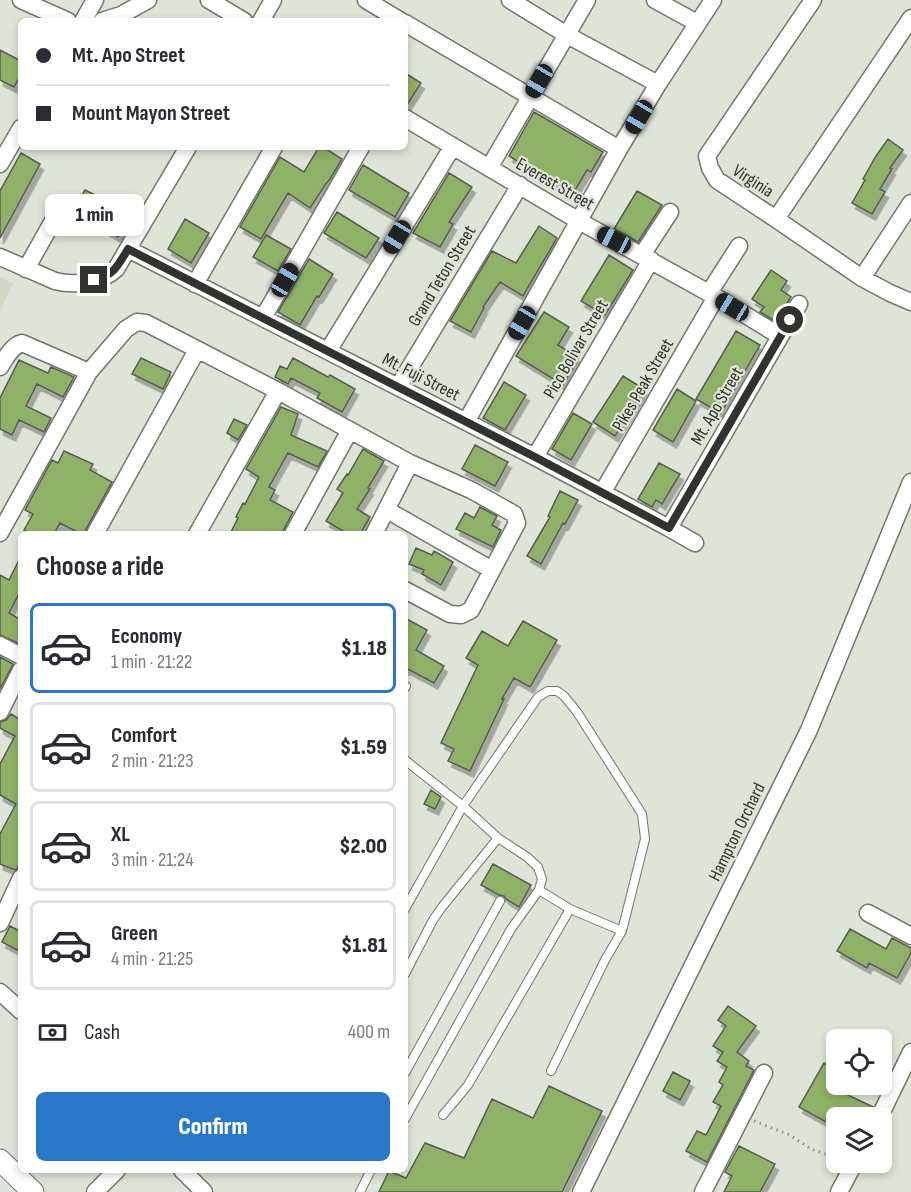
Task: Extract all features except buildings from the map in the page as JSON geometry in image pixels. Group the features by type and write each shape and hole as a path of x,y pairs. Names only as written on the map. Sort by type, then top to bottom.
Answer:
{"street":[{"path":"21,0 61,18"},
{"path":"85,18 95,0"},
{"path":"112,18 148,0"},
{"path":"209,0 239,18"},
{"path":"263,18 273,0"},
{"path":"366,0 396,18"},
{"path":"510,0 658,84"},
{"path":"489,168 587,0"},
{"path":"655,0 697,23"},
{"path":"466,422 619,149 713,0"},
{"name":"Virginia","path":"813,0 707,156 710,168 717,180 776,219 911,18"},
{"path":"408,25 619,149"},
{"name":"Everest Street","path":"408,120 780,336"},
{"path":"0,164 18,133"},
{"path":"328,351 453,146"},
{"path":"0,257 64,283 94,280 111,274 186,150"},
{"path":"195,284 272,150"},
{"path":"263,318 359,150"},
{"name":"Grand Teton Street","path":"398,387 520,185"},
{"path":"862,278 911,202"},
{"path":"26,269 62,205"},
{"name":"Pico Bolivar Street","path":"535,457 670,212"},
{"path":"776,219 862,278 911,302"},
{"name":"Pikes Peak Street","path":"602,493 739,246"},
{"name":"Mt. Fuji Street","path":"128,249 535,457 695,543"},
{"name":"Mt. Apo Street","path":"669,528 799,304"},
{"path":"0,533 89,372 126,329 137,322 146,323 410,463 471,490 514,514 517,523 471,610 461,615 450,614 408,592"},
{"path":"0,367 12,349 22,343 89,372"},
{"path":"97,531 196,350"},
{"path":"199,531 278,391"},
{"path":"295,531 350,430"},
{"path":"376,531 410,463"},
{"name":"Hampton Orchard","path":"581,1192 809,730 911,482"},
{"path":"387,510 492,570"},
{"path":"0,645 18,654"},
{"path":"0,712 18,676"},
{"path":"0,923 18,884"},
{"path":"868,913 911,936"},
{"path":"0,992 18,1008"},
{"path":"884,1107 911,1052"},
{"path":"703,1192 764,1073"},
{"path":"0,1160 33,1192"},
{"path":"95,1192 114,1173"},
{"path":"185,1173 204,1192"},
{"path":"839,1192 849,1173"}],"lane":[{"path":"408,904 463,806 538,697 548,691 556,691 564,696 577,712 642,814 645,839 622,931 605,960 551,1071"},
{"path":"408,763 463,806 498,838 527,857 538,867 542,879 539,890 511,928 408,1114"},
{"path":"408,968 433,920 498,838"},
{"path":"539,890 570,909 622,931"},
{"path":"408,1068 500,901"},
{"path":"443,1115 468,1086 570,909"},
{"path":"360,1192 370,1173"}],"path":[{"path":"741,1116 777,1129 811,1149 826,1154"}],"shaded area":[{"path":"0,277 13,283 0,311"}],"route":[{"path":"94,280 111,274 128,249 669,528 790,320"}]}
